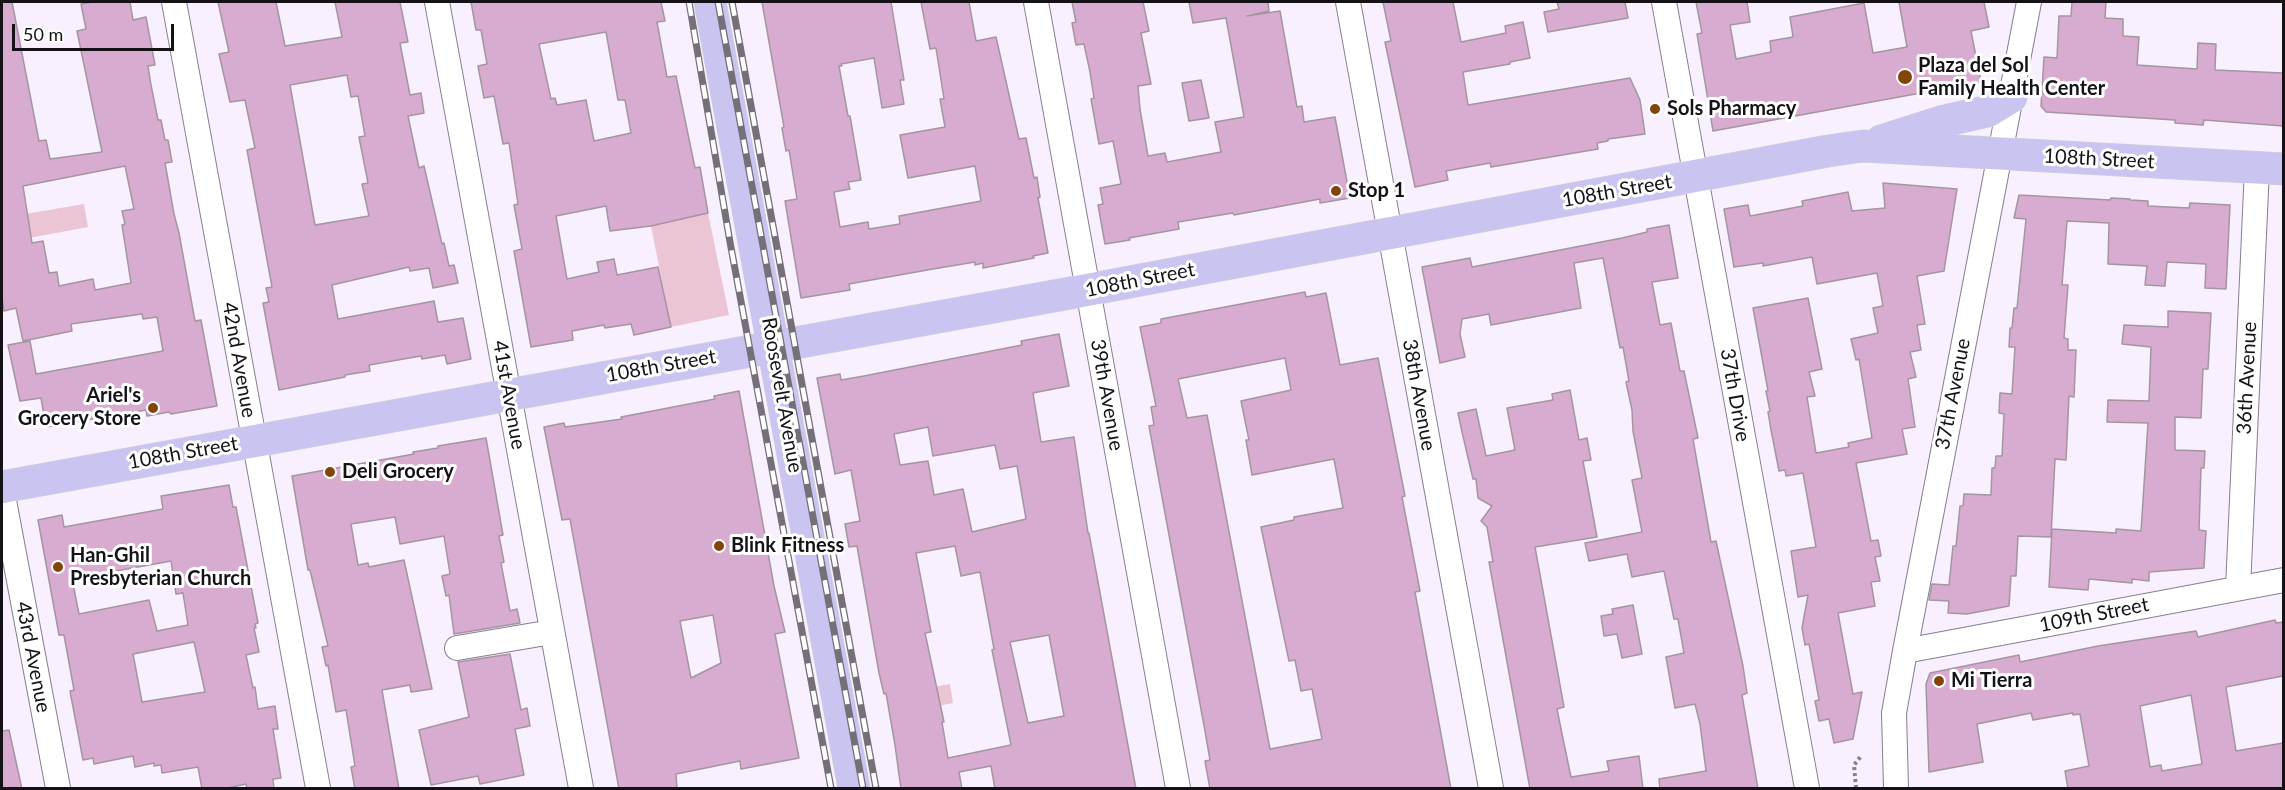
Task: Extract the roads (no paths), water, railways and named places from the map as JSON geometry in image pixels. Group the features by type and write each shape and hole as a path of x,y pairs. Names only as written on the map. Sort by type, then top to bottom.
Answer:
{"main road":[{"name":"Roosevelt Avenue","path":"710,2 854,789"},
{"path":"1863,146 1944,121 1988,111 2011,97"},
{"name":"108th Street","path":"2,488 1863,146 2270,168"}],"street":[{"name":"42nd Avenue","path":"174,2 318,789"},
{"name":"41st Avenue","path":"436,2 581,789"},
{"name":"39th Avenue","path":"1036,2 1178,789"},
{"name":"38th Avenue","path":"1348,2 1491,789"},
{"name":"37th Drive","path":"1664,2 1807,789"},
{"name":"37th Avenue","path":"1896,789 1894,713 2029,2"},
{"name":"36th Avenue","path":"2238,588 2270,168"},
{"name":"43rd Avenue","path":"2,488 58,789"},
{"name":"109th Street","path":"1905,651 2283,580"},
{"path":"457,648 552,632"}],"railway":[{"path":"689,2 730,242 831,788"},
{"path":"718,2 863,788"},
{"path":"732,2 876,788"}],"place":[{"name":"Plaza del Sol Family Health Center","path":"1905,77"},
{"name":"Sols Pharmacy","path":"1655,109"},
{"name":"Stop 1","path":"1336,191"},
{"name":"Ariel's Grocery Store","path":"153,408"},
{"name":"Deli Grocery","path":"330,472"},
{"name":"Blink Fitness","path":"719,546"},
{"name":"Han-Ghil Presbyterian Church","path":"58,567"},
{"name":"Mi Tierra","path":"1939,681"}]}
